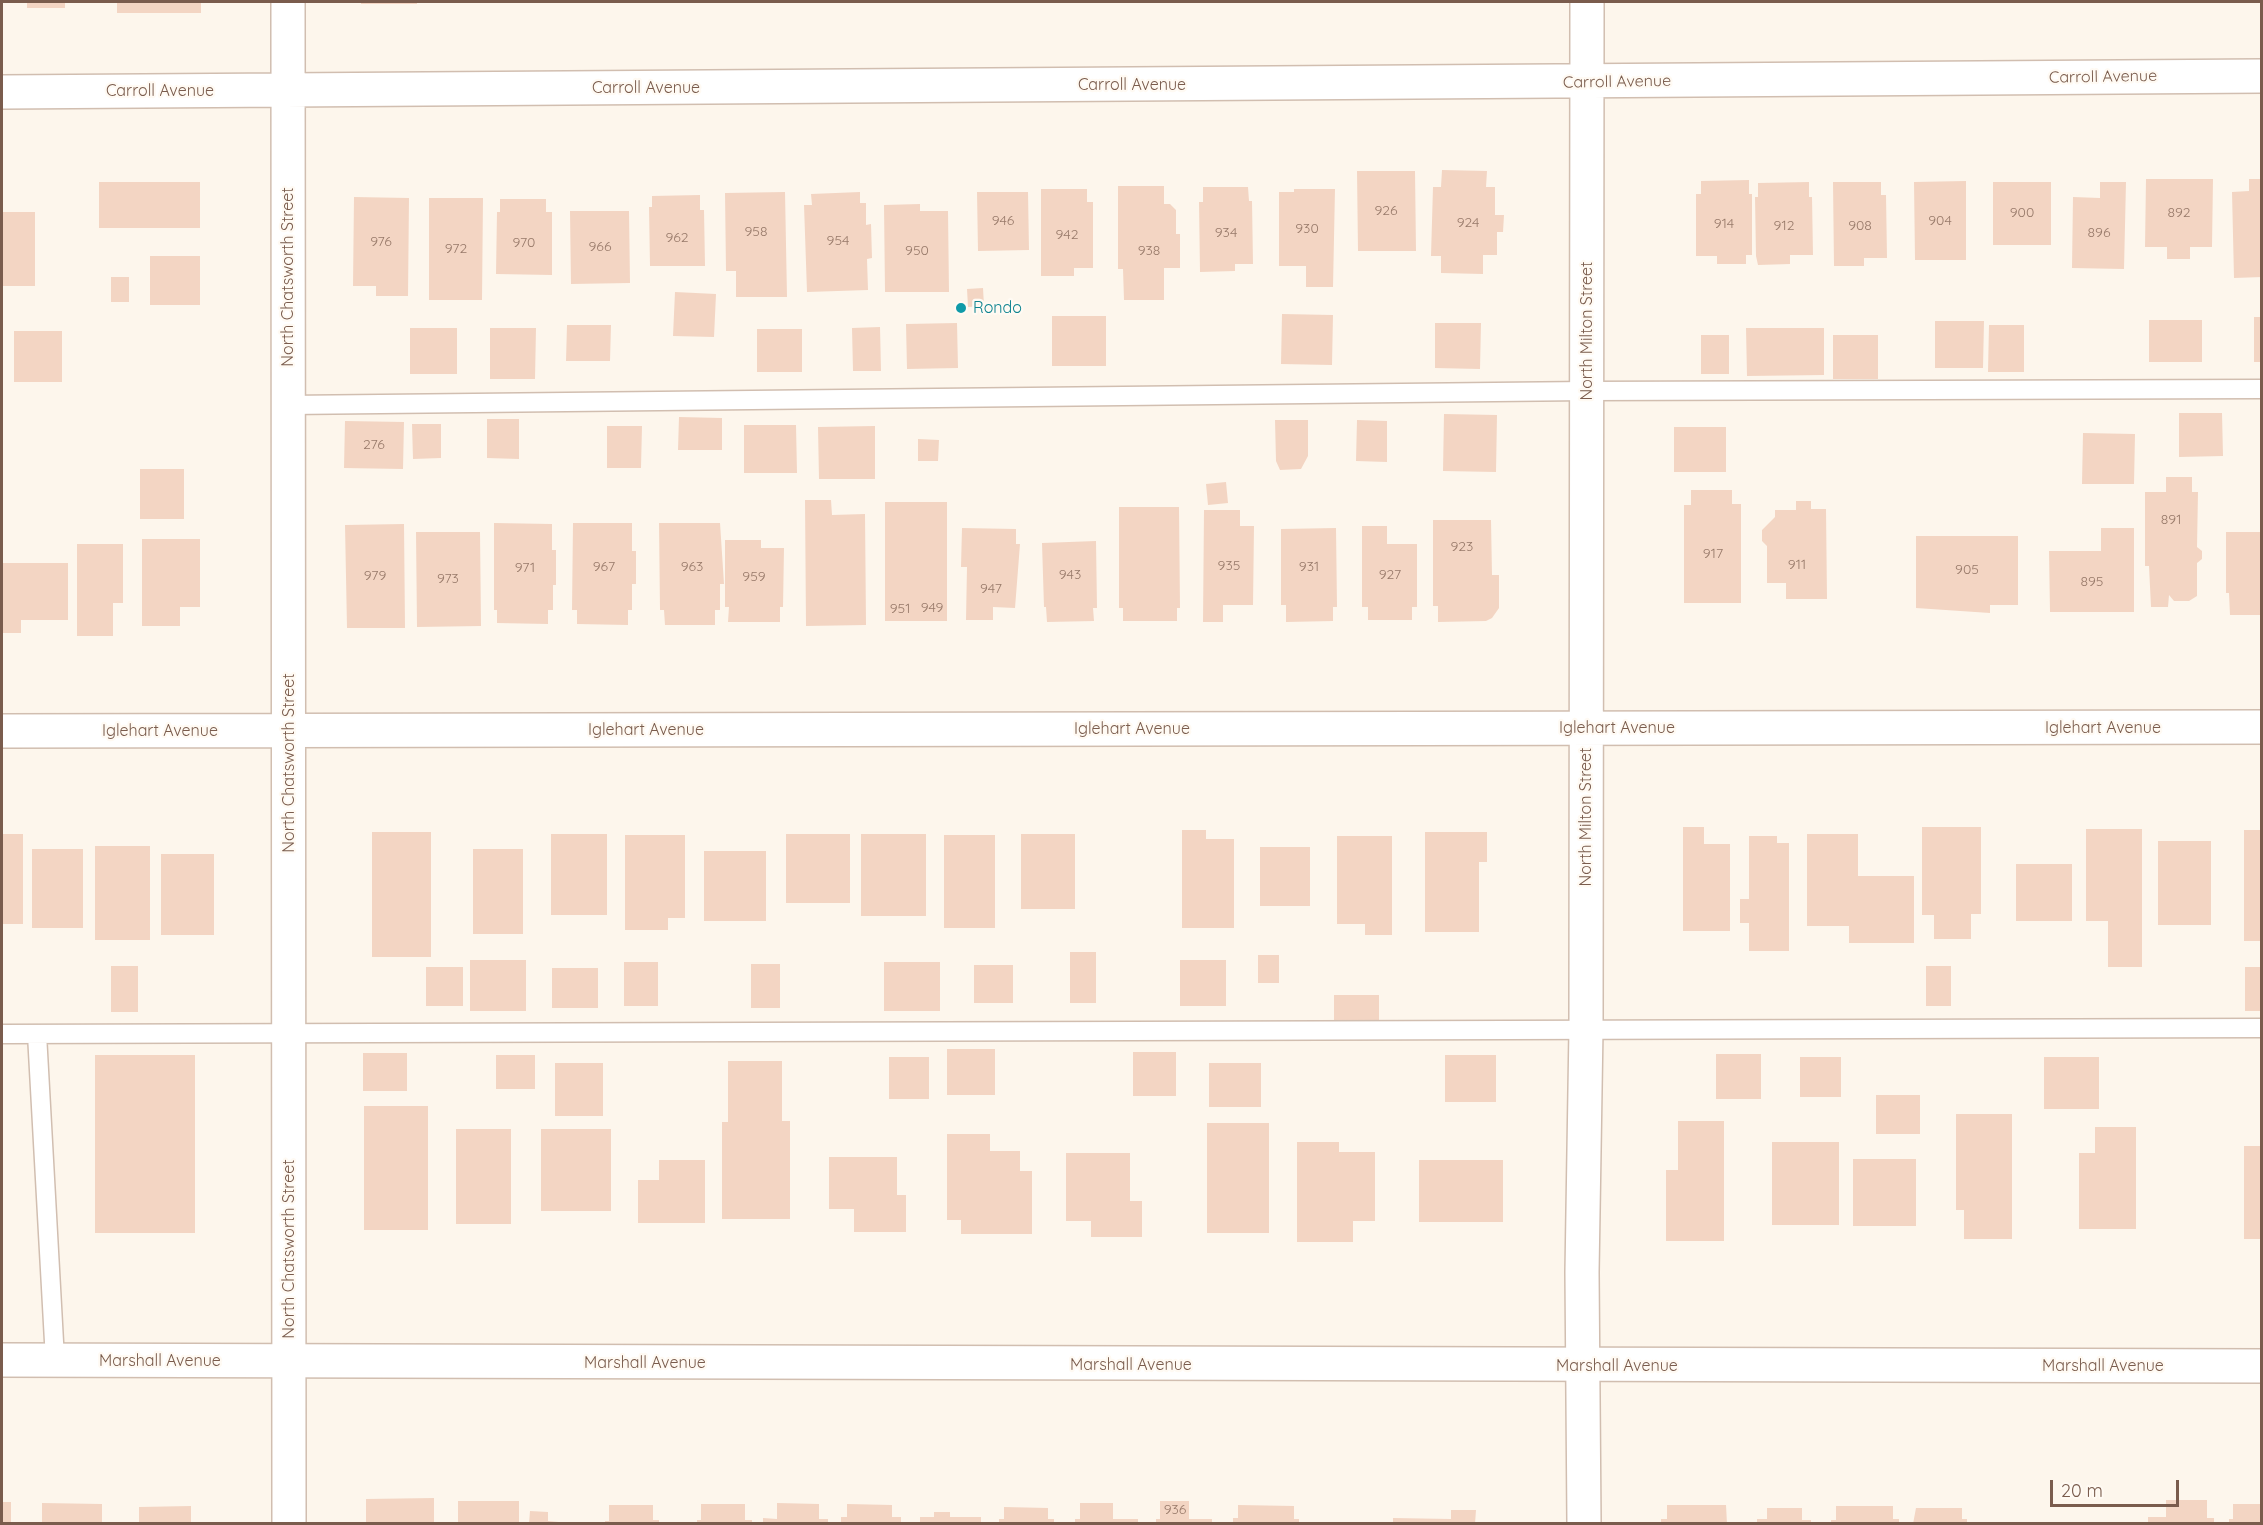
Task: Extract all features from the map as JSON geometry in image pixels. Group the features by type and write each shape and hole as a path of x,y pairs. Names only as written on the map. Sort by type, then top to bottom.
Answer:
{"street":[{"name":"North Chatsworth Street","path":"288,2 289,1524"},
{"name":"North Milton Street","path":"1584,1524 1582,1366 1586,1029 1587,2"},
{"name":"Carroll Avenue","path":"2,92 2262,76"},
{"name":"Iglehart Avenue","path":"2,731 2262,727"},
{"name":"Marshall Avenue","path":"2,1360 1582,1366 2262,1366"}],"lane":[{"path":"288,405 1587,391 2262,389"},
{"path":"2,1034 2262,1028"},
{"path":"37,1034 55,1360"}],"building":[{"path":"27,2 65,2 65,8 27,8"},
{"path":"117,2 201,2 201,13 117,13"},
{"path":"361,2 417,2 417,4 361,4"},
{"path":"1442,170 1487,171 1486,187 1495,187 1495,215 1504,215 1503,232 1497,232 1497,255 1483,255 1483,274 1441,273 1441,256 1431,256 1433,187 1441,187"},
{"path":"1357,171 1415,171 1416,251 1358,251"},
{"path":"2146,179 2213,179 2212,247 2190,247 2190,259 2167,259 2167,247 2145,247"},
{"path":"2249,179 2262,179 2262,277 2234,278 2232,192 2249,191"},
{"path":"1749,180 1749,194 1752,194 1752,255 1746,255 1746,264 1717,264 1717,256 1696,256 1696,194 1701,194 1701,181"},
{"path":"1966,181 1966,260 1915,260 1914,182"},
{"path":"99,182 200,182 200,228 99,228"},
{"path":"1809,182 1809,197 1812,197 1813,255 1790,255 1790,264 1758,265 1755,197 1758,197 1758,183"},
{"path":"1833,182 1881,182 1881,195 1886,195 1887,258 1864,258 1864,266 1834,266"},
{"path":"1993,182 2051,182 2051,245 1993,245"},
{"path":"2100,182 2126,182 2124,269 2072,268 2073,197 2100,198"},
{"path":"1118,186 1164,186 1164,204 1170,204 1176,210 1176,234 1180,234 1180,268 1164,268 1164,300 1124,300 1123,269 1118,269"},
{"path":"1203,187 1248,187 1249,201 1252,201 1253,264 1235,264 1235,271 1200,272 1199,202 1203,202"},
{"path":"1041,189 1087,189 1087,202 1093,202 1093,268 1074,268 1074,276 1041,276"},
{"path":"1294,189 1335,189 1333,287 1306,287 1306,266 1279,266 1279,192 1294,192"},
{"path":"785,192 787,297 736,297 736,271 726,271 725,193"},
{"path":"860,192 860,203 866,203 866,225 871,224 872,258 867,259 868,290 807,292 804,205 812,205 811,194"},
{"path":"977,192 1028,192 1029,250 978,251"},
{"path":"700,195 700,210 704,210 705,266 650,266 649,207 652,207 652,196"},
{"path":"354,197 409,198 408,296 376,296 376,286 353,286"},
{"path":"429,198 483,198 482,300 429,300"},
{"path":"500,199 546,199 546,212 552,212 552,275 496,274 497,212 500,212"},
{"path":"920,204 920,211 948,211 949,292 885,292 884,205"},
{"path":"570,211 629,211 630,283 571,284"},
{"path":"2,212 35,212 35,286 2,286"},
{"path":"150,256 200,256 200,305 150,305"},
{"path":"111,277 129,277 129,302 111,302"},
{"path":"983,288 984,306 968,307 967,289"},
{"path":"675,292 716,294 714,337 673,336"},
{"path":"1282,314 1333,315 1332,365 1281,364"},
{"path":"1052,316 1106,316 1106,366 1052,366"},
{"path":"2254,317 2262,317 2262,362 2254,362"},
{"path":"2149,320 2202,320 2202,362 2149,362"},
{"path":"1935,321 1984,321 1983,368 1935,368"},
{"path":"957,323 958,368 907,369 906,324"},
{"path":"1435,323 1481,323 1480,369 1435,368"},
{"path":"567,325 611,325 610,361 566,361"},
{"path":"1989,325 2024,325 2024,372 1988,372"},
{"path":"880,327 881,371 853,371 852,328"},
{"path":"410,328 457,328 457,374 410,374"},
{"path":"490,328 536,328 535,379 490,379"},
{"path":"1746,328 1824,328 1824,375 1747,376"},
{"path":"757,329 802,329 802,372 757,372"},
{"path":"14,331 62,331 62,382 14,382"},
{"path":"1701,335 1729,335 1729,374 1701,374"},
{"path":"1833,335 1878,335 1878,379 1833,379"},
{"path":"2179,413 2222,413 2223,456 2179,457"},
{"path":"1444,414 1497,415 1496,472 1443,471"},
{"path":"679,417 722,418 722,450 678,450"},
{"path":"487,419 519,419 519,459 487,458"},
{"path":"1275,420 1308,420 1308,456 1301,469 1280,470 1276,461"},
{"path":"1357,420 1387,421 1387,462 1356,461"},
{"path":"345,421 404,422 403,469 344,468"},
{"path":"412,424 441,424 441,458 413,459"},
{"path":"744,425 796,425 797,473 744,473"},
{"path":"607,426 642,426 641,468 607,468"},
{"path":"875,426 875,479 819,479 818,427"},
{"path":"1674,427 1726,427 1726,472 1674,472"},
{"path":"2083,433 2135,434 2134,484 2082,484"},
{"path":"918,439 939,440 938,461 918,461"},
{"path":"140,469 184,469 184,519 140,519"},
{"path":"2166,477 2192,477 2192,492 2198,492 2197,547 2202,551 2202,559 2197,563 2197,596 2189,601 2174,601 2169,595 2168,607 2151,607 2149,566 2145,566 2145,492 2166,492"},
{"path":"1226,482 1228,503 1208,505 1206,484"},
{"path":"1691,490 1732,490 1732,504 1741,504 1741,603 1684,603 1684,505 1691,505"},
{"path":"805,500 831,500 832,515 865,514 866,625 806,626"},
{"path":"1796,501 1811,501 1811,509 1826,509 1827,599 1786,599 1786,583 1767,583 1767,546 1762,541 1762,530 1775,517 1775,510 1796,510"},
{"path":"885,502 947,502 947,621 885,621"},
{"path":"1119,507 1179,507 1180,608 1177,608 1177,621 1123,621 1123,608 1119,608"},
{"path":"1204,510 1240,510 1240,526 1254,526 1253,605 1223,605 1223,622 1203,622"},
{"path":"1433,520 1491,520 1492,575 1499,575 1499,608 1492,618 1486,621 1438,622 1438,606 1433,606"},
{"path":"494,523 552,524 552,550 556,550 556,585 553,585 553,610 548,610 548,624 497,623 497,610 494,610"},
{"path":"573,523 632,523 632,551 636,551 636,584 632,584 632,610 628,610 628,625 577,624 577,610 572,610"},
{"path":"659,523 720,523 724,584 720,584 720,610 715,610 715,625 665,625 664,610 660,610"},
{"path":"404,524 405,628 347,628 345,525"},
{"path":"1362,526 1387,526 1387,544 1417,544 1417,607 1412,607 1412,620 1368,620 1368,607 1362,607"},
{"path":"962,528 1016,529 1016,544 1020,544 1015,608 993,607 993,620 966,620 967,567 961,567"},
{"path":"1336,528 1337,607 1333,607 1333,621 1286,622 1286,605 1281,605 1281,529"},
{"path":"2101,528 2134,528 2134,612 2050,612 2049,551 2101,551"},
{"path":"416,532 480,532 481,626 417,627"},
{"path":"2226,532 2262,532 2262,615 2230,615 2229,593 2226,593"},
{"path":"1916,536 2018,536 2018,605 1990,605 1990,613 1916,608"},
{"path":"142,539 200,539 200,607 180,607 180,626 142,626"},
{"path":"725,540 761,540 761,548 784,548 783,607 780,607 780,622 728,622 729,607 725,607"},
{"path":"1096,541 1097,608 1093,608 1094,621 1047,622 1046,607 1044,607 1042,543"},
{"path":"77,544 123,544 123,603 113,603 113,636 77,636"},
{"path":"2,563 68,563 68,620 21,620 21,633 2,633"},
{"path":"1683,827 1704,827 1704,844 1730,844 1730,931 1683,931"},
{"path":"1922,827 1981,827 1981,914 1971,914 1971,939 1934,939 1934,915 1922,915"},
{"path":"2086,829 2142,829 2142,967 2108,967 2108,921 2086,921"},
{"path":"1182,830 1206,830 1206,839 1234,839 1234,928 1182,928"},
{"path":"2244,830 2262,830 2262,941 2244,941"},
{"path":"372,832 431,832 431,957 372,957"},
{"path":"1425,832 1487,832 1487,862 1479,862 1479,932 1425,932"},
{"path":"2,834 23,834 23,924 2,924"},
{"path":"551,834 607,834 607,915 551,915"},
{"path":"786,834 850,834 850,903 786,903"},
{"path":"861,834 926,834 926,916 861,916"},
{"path":"1021,834 1075,834 1075,909 1021,909"},
{"path":"1807,834 1858,834 1858,876 1914,876 1914,943 1849,943 1849,926 1807,926"},
{"path":"625,835 685,835 685,918 668,918 668,930 625,930"},
{"path":"944,835 995,835 995,928 944,928"},
{"path":"1337,836 1392,836 1392,935 1365,935 1365,924 1337,924"},
{"path":"1749,836 1777,836 1777,843 1789,843 1789,951 1749,951 1749,923 1740,923 1740,899 1749,899"},
{"path":"2158,841 2211,841 2211,925 2158,925"},
{"path":"95,846 150,846 150,940 95,940"},
{"path":"1260,847 1310,847 1310,906 1260,906"},
{"path":"32,849 83,849 83,928 32,928"},
{"path":"473,849 523,849 523,934 473,934"},
{"path":"704,851 766,851 766,921 704,921"},
{"path":"161,854 214,854 214,935 161,935"},
{"path":"2016,864 2072,864 2072,921 2016,921"},
{"path":"1070,952 1096,952 1096,1003 1070,1003"},
{"path":"1258,955 1279,955 1279,983 1258,983"},
{"path":"470,960 526,960 526,1011 470,1011"},
{"path":"1180,960 1226,960 1226,1006 1180,1006"},
{"path":"624,962 658,962 658,1006 624,1006"},
{"path":"884,962 940,962 940,1011 884,1011"},
{"path":"751,964 780,964 780,1008 751,1008"},
{"path":"974,965 1013,965 1013,1003 974,1003"},
{"path":"111,966 138,966 138,1012 111,1012"},
{"path":"1926,966 1951,966 1951,1006 1926,1006"},
{"path":"426,967 463,967 463,1006 426,1006"},
{"path":"2245,967 2262,967 2262,1011 2245,1011"},
{"path":"552,968 598,968 598,1008 552,1008"},
{"path":"1334,995 1379,995 1379,1021 1334,1021"},
{"path":"947,1049 995,1049 995,1095 947,1095"},
{"path":"1133,1052 1176,1052 1176,1096 1133,1096"},
{"path":"363,1053 407,1053 407,1091 363,1091"},
{"path":"1716,1054 1761,1054 1761,1099 1716,1099"},
{"path":"95,1055 195,1055 195,1233 95,1233"},
{"path":"496,1055 535,1055 535,1089 496,1089"},
{"path":"1445,1055 1496,1055 1496,1102 1445,1102"},
{"path":"889,1057 929,1057 929,1099 889,1099"},
{"path":"1800,1057 1841,1057 1841,1097 1800,1097"},
{"path":"2044,1057 2099,1057 2099,1109 2044,1109"},
{"path":"728,1061 782,1061 782,1121 790,1121 790,1219 722,1219 722,1122 728,1122"},
{"path":"555,1063 603,1063 603,1116 555,1116"},
{"path":"1209,1063 1261,1063 1261,1107 1209,1107"},
{"path":"1876,1095 1920,1095 1920,1134 1876,1134"},
{"path":"364,1106 428,1106 428,1230 364,1230"},
{"path":"1956,1114 2012,1114 2012,1239 1964,1239 1964,1210 1956,1210"},
{"path":"1678,1121 1724,1121 1724,1241 1666,1241 1666,1170 1678,1170"},
{"path":"1207,1123 1269,1123 1269,1233 1207,1233"},
{"path":"2095,1127 2136,1127 2136,1229 2079,1229 2079,1153 2095,1153"},
{"path":"456,1129 511,1129 511,1224 456,1224"},
{"path":"541,1129 611,1129 611,1211 541,1211"},
{"path":"947,1134 990,1134 990,1151 1020,1151 1020,1171 1032,1171 1032,1234 961,1234 961,1220 947,1220"},
{"path":"1297,1142 1339,1142 1339,1152 1375,1152 1375,1221 1353,1221 1353,1242 1297,1242"},
{"path":"1772,1142 1839,1142 1839,1225 1772,1225"},
{"path":"2244,1146 2262,1146 2262,1239 2244,1239"},
{"path":"1066,1153 1130,1153 1130,1201 1142,1201 1142,1237 1091,1237 1091,1221 1066,1221"},
{"path":"829,1157 897,1157 897,1195 906,1195 906,1232 854,1232 854,1209 829,1209"},
{"path":"1853,1159 1916,1159 1916,1226 1853,1226"},
{"path":"659,1160 705,1160 705,1223 638,1223 638,1180 659,1180"},
{"path":"1419,1160 1503,1160 1503,1222 1419,1222"},
{"path":"434,1498 434,1524 366,1524 366,1499"},
{"path":"2166,1500 2207,1500 2207,1518 2214,1518 2214,1524 2148,1524 2148,1517 2166,1517"},
{"path":"458,1501 519,1501 519,1524 458,1524"},
{"path":"1160,1501 1189,1501 1189,1519 1212,1519 1212,1524 1156,1524 1156,1519 1160,1519"},
{"path":"2,1502 11,1502 11,1524 2,1524"},
{"path":"42,1503 102,1504 102,1524 42,1524"},
{"path":"777,1503 819,1504 819,1519 828,1519 828,1524 763,1524 763,1518 777,1519"},
{"path":"1080,1503 1113,1503 1113,1519 1138,1519 1138,1524 1075,1524 1075,1519 1080,1519"},
{"path":"701,1504 745,1504 745,1520 752,1520 752,1524 697,1524 697,1520 701,1520"},
{"path":"847,1504 892,1505 892,1517 901,1517 901,1524 841,1524 841,1517 847,1517"},
{"path":"2233,1504 2262,1504 2262,1524 2229,1524 2229,1519 2233,1519"},
{"path":"609,1505 653,1505 653,1520 659,1520 659,1524 605,1524 605,1521 609,1521"},
{"path":"1238,1505 1294,1506 1294,1519 1299,1519 1299,1524 1233,1524 1233,1518 1238,1518"},
{"path":"1667,1505 1726,1505 1727,1524 1661,1524 1661,1519 1667,1519"},
{"path":"191,1506 191,1524 139,1524 139,1507"},
{"path":"1836,1506 1893,1506 1893,1519 1899,1519 1899,1524 1831,1524 1831,1520 1836,1520"},
{"path":"1004,1507 1048,1508 1048,1519 1054,1519 1054,1524 999,1524 999,1519 1004,1519"},
{"path":"1767,1508 1802,1508 1802,1520 1811,1520 1811,1524 1757,1524 1757,1519 1767,1519"},
{"path":"1916,1508 1962,1508 1962,1519 1967,1519 1967,1524 1913,1524"},
{"path":"1451,1510 1476,1510 1475,1524 1393,1524 1393,1518 1451,1519"},
{"path":"530,1511 548,1512 548,1521 581,1524 529,1524"},
{"path":"934,1512 950,1512 950,1517 981,1517 981,1524 920,1524 920,1517 934,1517"}],"place":[{"name":"Rondo","path":"961,308"}]}
